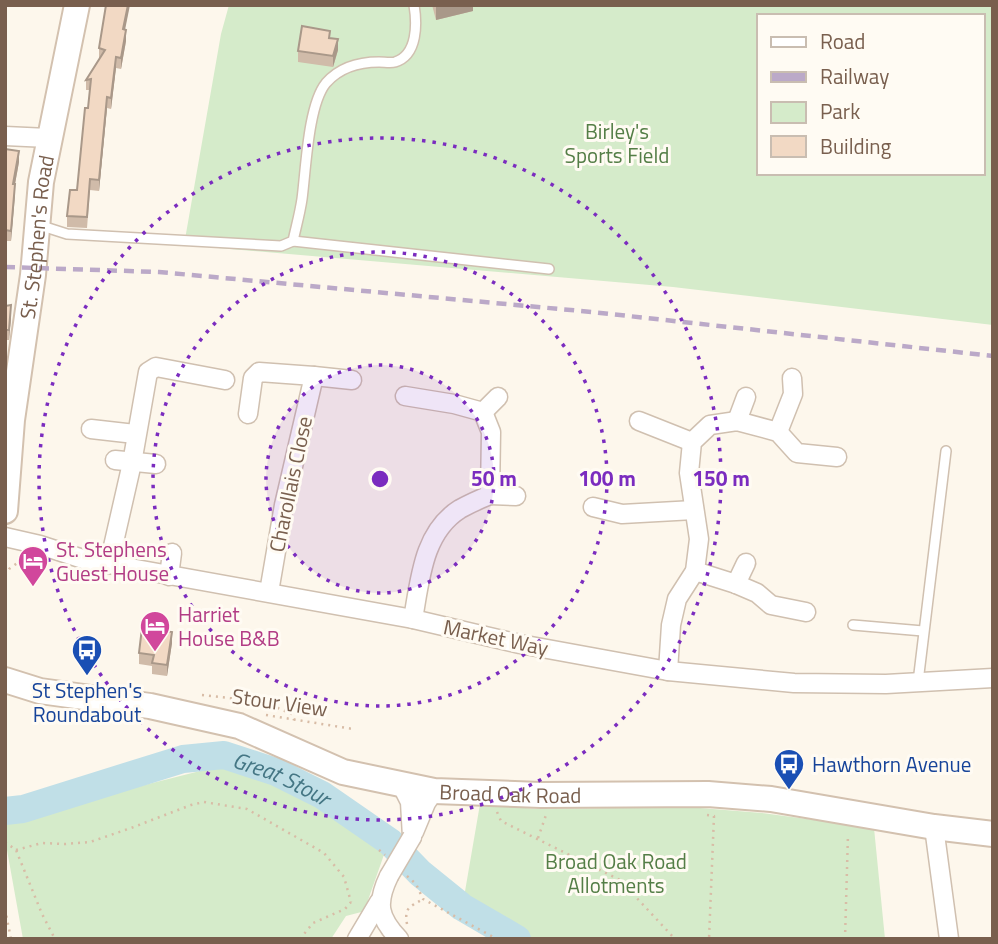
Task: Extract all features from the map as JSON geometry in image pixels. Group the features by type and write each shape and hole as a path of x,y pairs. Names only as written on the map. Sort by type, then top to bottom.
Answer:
{"street":[{"name":"St. Stephen's Road","path":"5,511 12,420 33,275 48,138 76,5"},
{"path":"5,136 48,138"},
{"path":"109,564 123,461 135,434 148,372 156,367 225,380"},
{"path":"248,414 253,378 258,372 352,380"},
{"name":"Charollais Close","path":"269,592 314,376"},
{"path":"778,432 793,394 792,378"},
{"path":"405,396 483,412"},
{"path":"483,412 498,397"},
{"path":"737,421 746,397"},
{"path":"483,412 491,432 490,495"},
{"path":"639,421 692,442"},
{"path":"668,671 671,625 677,599 695,571 699,540 689,473 692,442 710,425 737,421 778,432 797,453 836,457"},
{"path":"91,429 135,434"},
{"path":"123,461 156,464"},
{"path":"413,619 425,556 439,528 458,510 490,495 516,496"},
{"path":"593,507 622,514 694,510"},
{"name":"Market Way","path":"5,537 109,564 413,619 520,644 668,671 794,683 886,684 993,678"},
{"path":"169,576 172,552"},
{"path":"736,583 746,563"},
{"path":"695,571 736,583 757,593 771,605 806,612"},
{"name":"Broad Oak Road","path":"5,680 40,691 150,706 239,726 343,772 402,786 434,791 499,794 708,794 771,799 993,835"},
{"name":"Broad Oak Road","path":"5,694 40,691"},
{"path":"402,786 410,802 412,836"},
{"path":"357,939 379,902 392,868 412,836 434,791"},
{"path":"934,827 949,939"},
{"path":"379,902 382,915 399,939"}],"lane":[{"path":"293,241 302,203 315,102 325,84 345,68 353,64 395,62 406,55 414,38 417,21 414,5"},
{"path":"37,224 67,234 281,246 293,241 549,269"},
{"path":"918,682 946,451"},
{"path":"853,625 923,631"}],"path":[{"path":"202,695 264,702 292,714 294,720"},
{"name":"Stour View","path":"256,713 353,729"},
{"path":"499,794 497,814 502,821 620,880 675,939"},
{"path":"16,850 42,843 90,842 204,802 247,809 324,853 344,877 350,905 313,923 300,939"},
{"path":"845,939 849,812"},
{"path":"538,838 545,815 556,814"},
{"path":"704,814 714,816 709,939"},
{"path":"5,842 16,850 55,939"},
{"path":"379,850 392,868 416,884 423,899 497,939"},
{"path":"408,909 423,899"},
{"path":"5,909 11,939"}],"green space":[{"name":"Birley's Sports Field","path":"229,5 993,5 993,325 673,287 184,245 221,34"},
{"path":"212,768 243,768 295,789 386,849 367,903 369,910 346,916 331,939 23,939 5,839 5,824 53,808"},
{"name":"Broad Oak Road Allotments","path":"480,804 537,809 688,807 762,813 874,828 885,939 525,939 463,903"}],"building":[{"path":"106,5 128,5 121,58 116,57 111,98 107,97 99,180 90,179 87,217 67,216 70,190 77,190 85,108 88,108 91,79 86,80 105,50 99,48"},
{"path":"302,26 330,31 329,38 338,39 333,56 298,51"},
{"path":"5,149 19,151 13,184 11,231 5,230"},
{"path":"11,305 9,330 5,330 5,306"},
{"name":"Harriet House B&B","path":"142,628 172,632 167,665 152,663 154,655 139,653"}],"waterway":[{"name":"Great Stour","path":"5,811 23,809 183,759 224,755 276,772 322,795 390,842 420,873 462,907 517,939"}],"railway":[{"path":"5,267 159,272 592,312 993,356"}],"place":[{"name":"St. Stephens Guest House","path":"33,588"},
{"name":"Harriet House B&B","path":"155,653"},
{"name":"St Stephen's Roundabout","path":"87,677"},
{"name":"Hawthorn Avenue","path":"789,791"}]}
